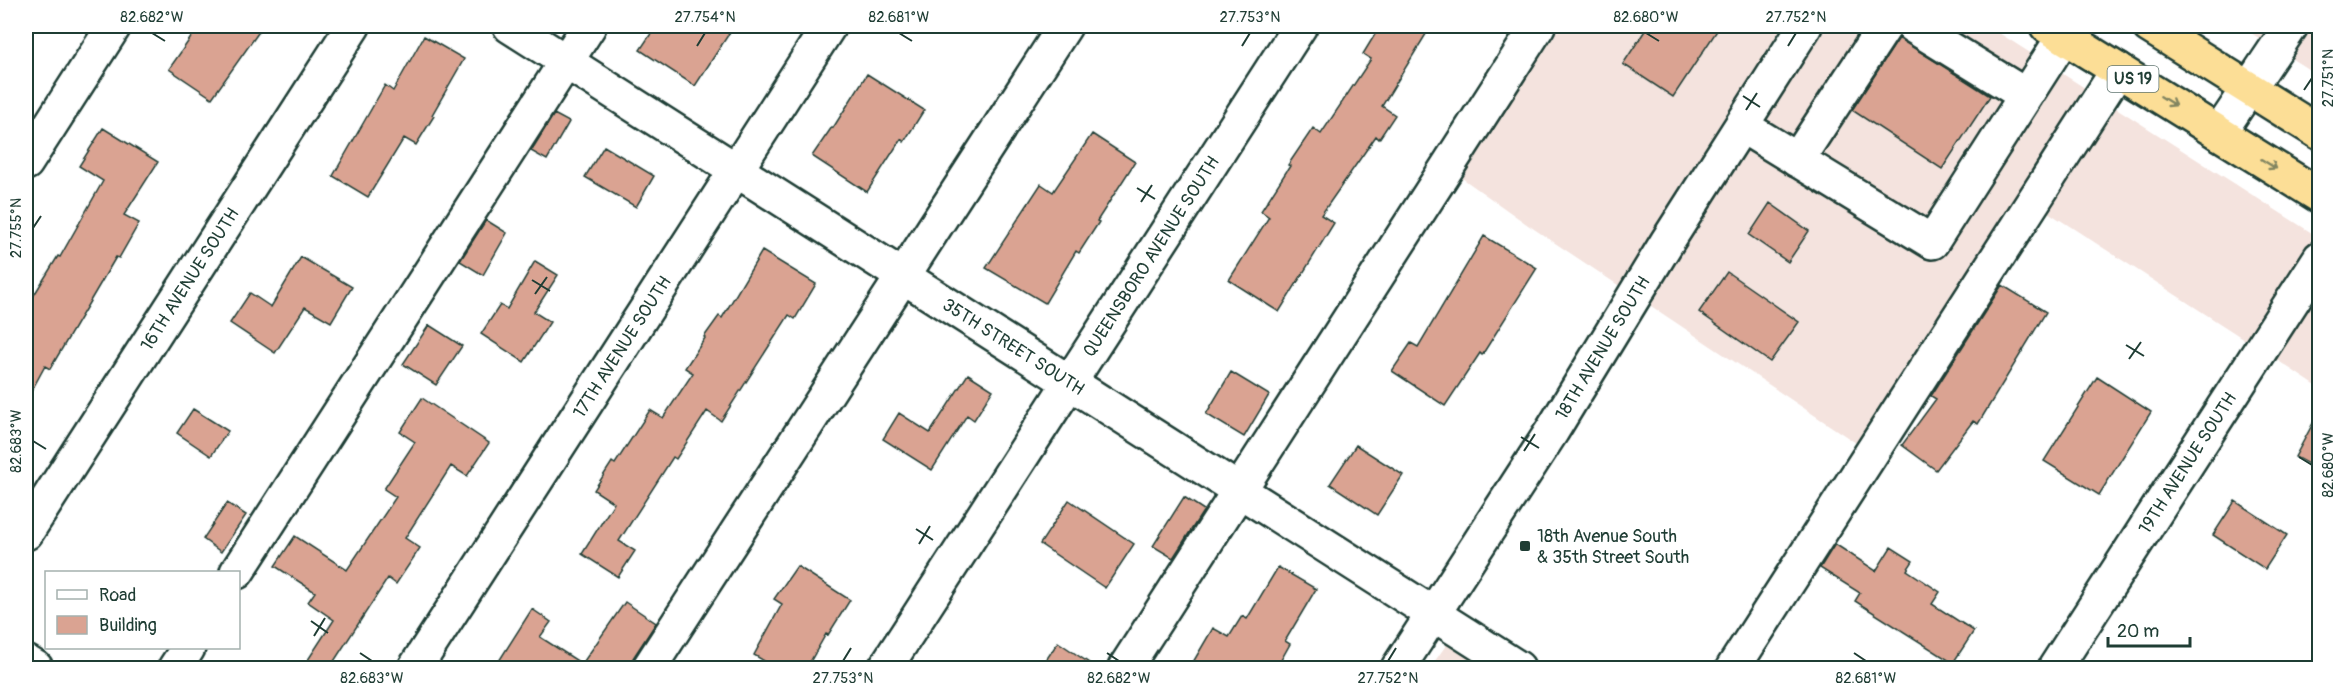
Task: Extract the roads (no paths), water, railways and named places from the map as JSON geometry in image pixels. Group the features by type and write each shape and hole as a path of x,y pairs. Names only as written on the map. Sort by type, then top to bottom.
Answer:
{"highway":[{"path":"2149,26 2319,133"},
{"name":"US 19","path":"2055,31 2319,196"}],"street":[{"path":"26,163 114,26"},
{"name":"16TH AVENUE SOUTH","path":"26,533 353,26"},
{"name":"35TH STREET SOUTH","path":"510,26 1518,669"},
{"path":"238,571 589,26"},
{"name":"17TH AVENUE SOUTH","path":"415,669 829,26"},
{"path":"649,669 1065,26"},
{"name":"QUEENSBORO AVENUE SOUTH","path":"885,669 1068,382 1300,26"},
{"path":"1125,669 1538,26"},
{"name":"18TH AVENUE SOUTH","path":"1398,669 1552,431 1667,242 1805,26"},
{"path":"1797,160 1885,26"},
{"path":"1913,26 2025,95"},
{"path":"2219,133 2291,26"},
{"path":"1742,126 1932,242 2025,95 2055,31"},
{"path":"1733,669 2118,70"},
{"name":"19TH AVENUE SOUTH","path":"2055,669 2319,258"},
{"path":"175,669 187,649"},
{"path":"26,662 36,669"}],"place":[{"name":"18th Avenue South & 35th Street South","path":"1525,546"}]}
